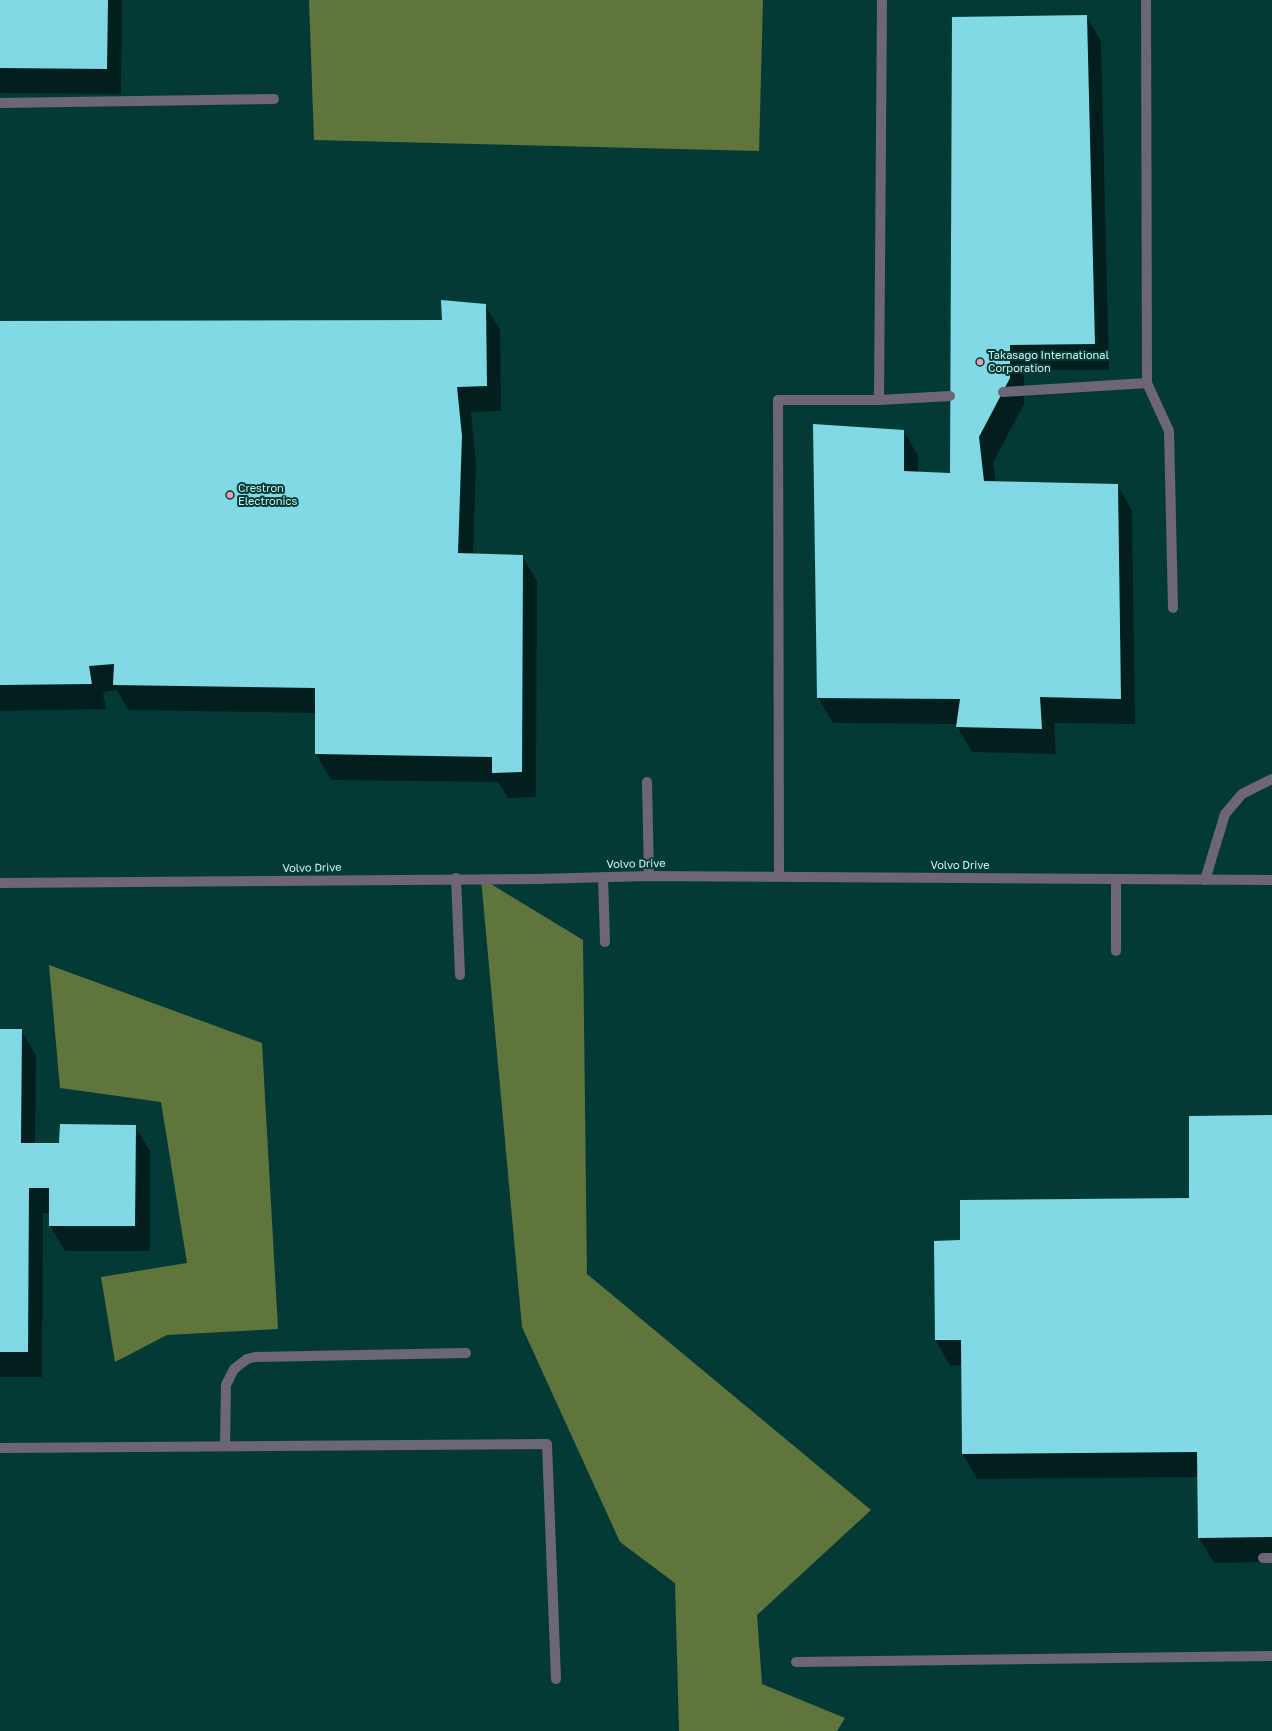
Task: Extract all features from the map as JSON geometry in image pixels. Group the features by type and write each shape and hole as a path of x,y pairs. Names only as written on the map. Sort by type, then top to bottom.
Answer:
{"street":[{"path":"879,400 882,0"},
{"path":"1146,0 1147,384 1169,431 1173,608"},
{"path":"0,103 274,99"},
{"path":"1003,392 1147,384"},
{"path":"779,876 778,400 879,400 950,396"},
{"path":"1205,880 1225,814 1242,794 1272,779"},
{"path":"647,782 649,876"},
{"name":"Volvo Drive","path":"0,883 456,878 537,879 649,876 1272,880"},
{"path":"603,877 605,942"},
{"path":"456,878 460,975"},
{"path":"1116,879 1116,951"},
{"path":"225,1446 226,1385 234,1369 247,1359 255,1357 466,1352"},
{"path":"0,1448 547,1444 556,1679"},
{"path":"796,1662 1272,1656"}],"green space":[{"path":"309,0 763,0 759,151 314,140"},
{"path":"481,878 583,940 587,1274 871,1510 757,1615 762,1684 845,1718 837,1731 679,1731 675,1583 620,1542 522,1327"},
{"path":"49,965 262,1043 278,1329 167,1335 115,1362 101,1277 187,1263 161,1102 60,1088"}],"building":[{"path":"0,0 108,0 107,69 0,68"},
{"name":"Takasago International Corporation","path":"1087,15 1095,344 1010,345 1010,378 979,437 984,481 1118,484 1121,699 1040,697 1042,729 956,727 960,699 817,698 813,424 904,430 904,471 950,473 952,17"},
{"name":"Crestron Electronics","path":"441,300 486,304 487,386 457,387 462,436 458,553 523,555 522,772 492,773 492,757 315,754 315,688 113,685 114,664 89,666 92,684 0,685 0,321 442,320"},
{"path":"0,1029 22,1029 21,1143 59,1143 60,1124 136,1125 135,1226 49,1226 49,1188 29,1188 28,1352 0,1352"},
{"path":"1272,1115 1272,1537 1198,1538 1197,1452 962,1454 961,1340 935,1340 934,1241 960,1240 960,1200 1189,1198 1189,1116"}],"place":[{"name":"Takasago International Corporation","path":"980,362"},
{"name":"Crestron Electronics","path":"230,495"}]}
